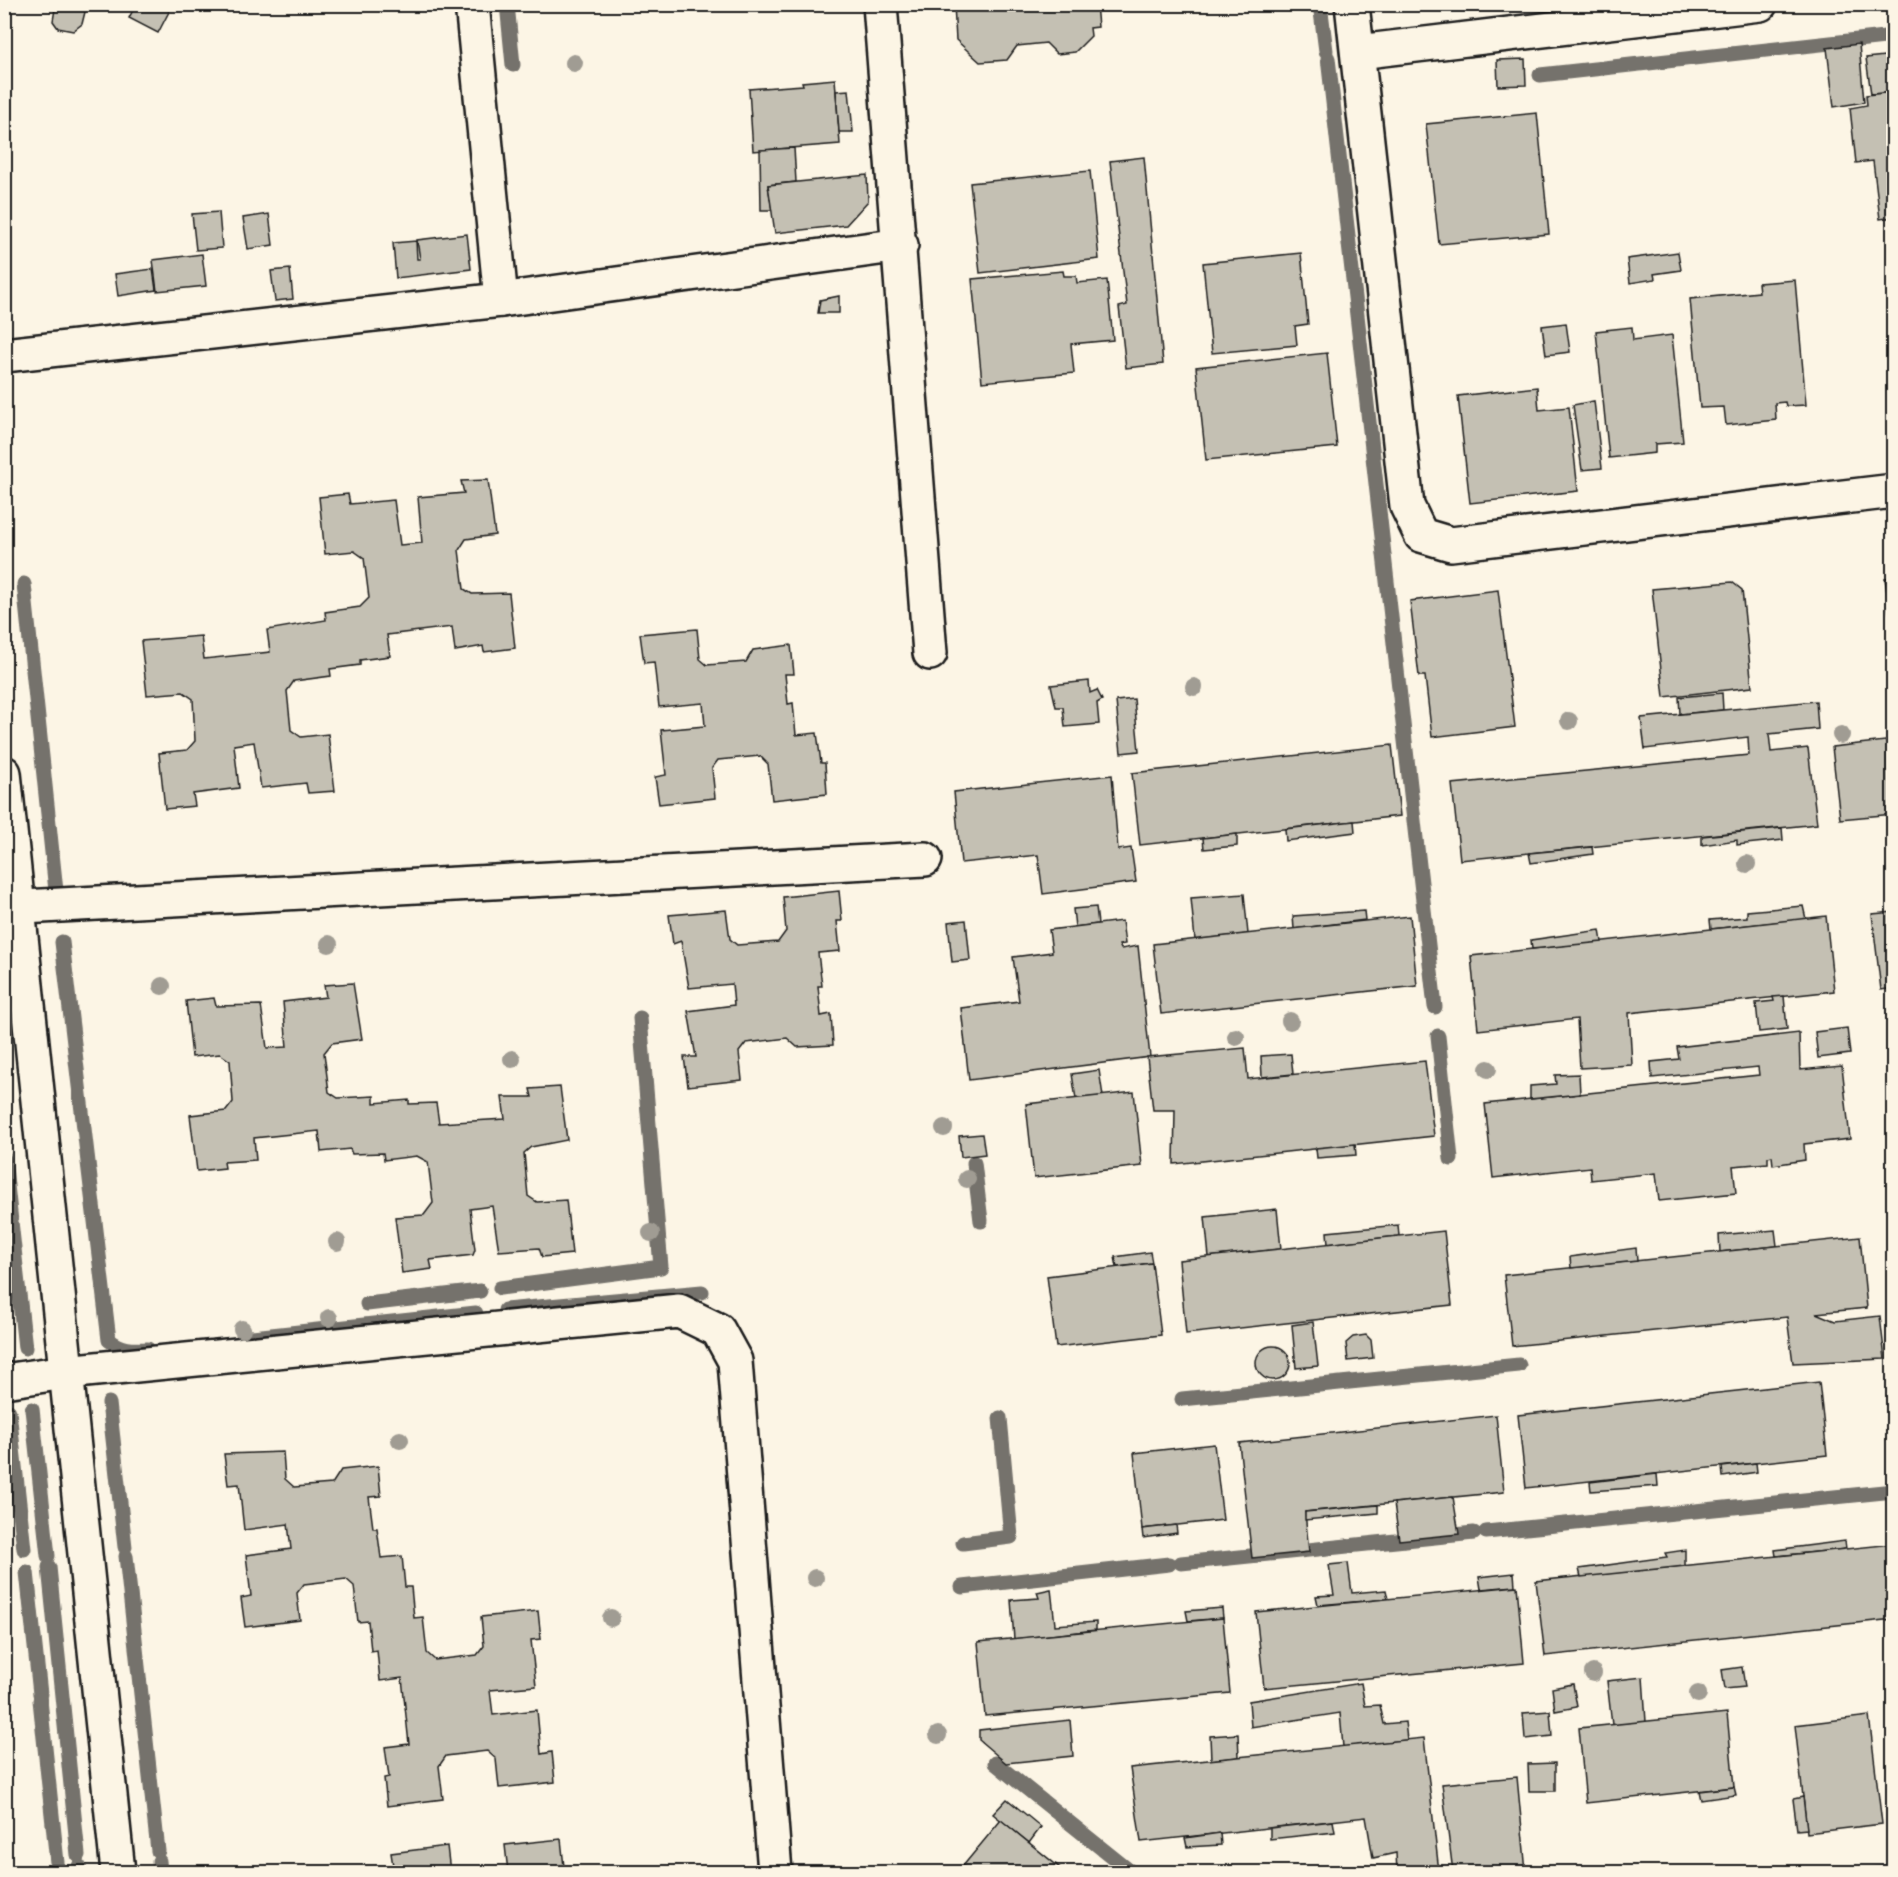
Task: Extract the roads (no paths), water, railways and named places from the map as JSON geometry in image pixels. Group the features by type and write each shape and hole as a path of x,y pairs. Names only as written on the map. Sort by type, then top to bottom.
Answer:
{"street":[{"path":"472,4 501,300"},
{"path":"880,4 930,653"},
{"path":"1352,4 1407,506 1421,535 1450,544 1893,491"},
{"path":"1358,52 1759,5"},
{"path":"4,355 501,300 900,245"},
{"path":"4,773 11,907 66,1372 118,1872"},
{"path":"11,907 925,859"},
{"path":"4,1381 66,1372 679,1311 718,1330 735,1361 775,1872"}],"waterway":[{"path":"507,4 513,65"},
{"path":"1320,4 1326,51"},
{"path":"1540,75 1894,36"},
{"path":"1328,58 1435,1007"},
{"path":"24,584 56,891"},
{"path":"62,942 109,1340 127,1349 148,1349"},
{"path":"500,1288 661,1267 640,1018"},
{"path":"1438,1036 1451,1159"},
{"path":"4,1158 25,1348"},
{"path":"974,1163 981,1221"},
{"path":"367,1304 480,1291"},
{"path":"505,1310 702,1292"},
{"path":"243,1338 476,1313"},
{"path":"1182,1399 1519,1365"},
{"path":"109,1403 125,1547"},
{"path":"32,1409 48,1556"},
{"path":"9,1411 24,1549"},
{"path":"963,1543 1011,1537 1000,1418"},
{"path":"1486,1532 1894,1491"},
{"path":"1181,1563 1474,1533"},
{"path":"126,1556 158,1851"},
{"path":"962,1587 1169,1564"},
{"path":"49,1567 78,1855"},
{"path":"27,1572 40,1694"},
{"path":"40,1700 58,1872"},
{"path":"995,1763 1131,1872"},
{"path":"159,1861 160,1872"},
{"path":"79,1866 80,1872"}]}
